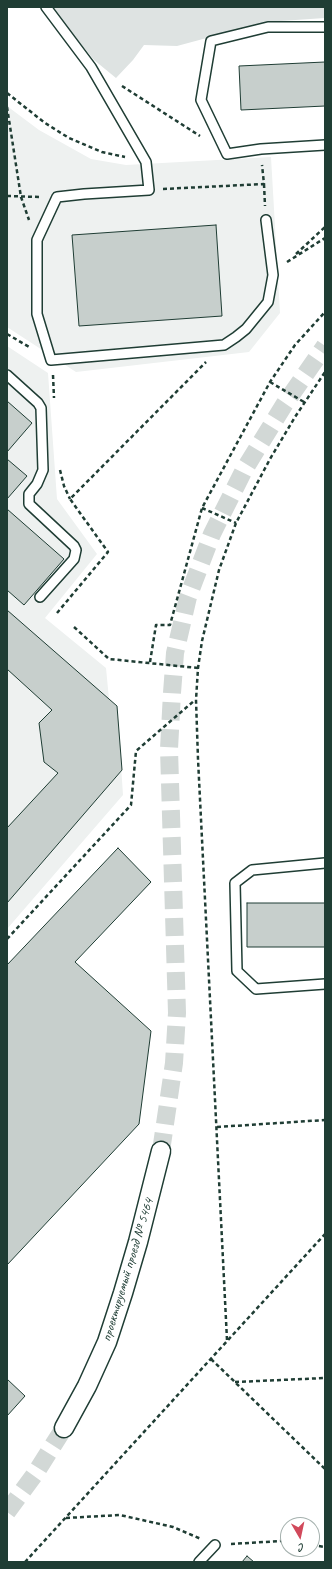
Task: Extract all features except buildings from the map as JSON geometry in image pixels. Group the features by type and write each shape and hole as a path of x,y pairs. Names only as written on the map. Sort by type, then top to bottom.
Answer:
{"street":[{"name":"проектируемый проезд № 5464","path":"64,1428 87,1386 107,1342 132,1264 162,1151"}],"lane":[{"path":"46,7 91,67 146,162 149,190 57,197 37,240 36,314 52,360 224,345 246,329 268,302 273,275 266,220"},
{"path":"325,27 268,27 211,41 202,100 227,154 261,149 325,145"},
{"path":"7,375 38,403 41,408 43,470 29,494 29,504 74,546 76,550 74,559 40,597"},
{"path":"325,863 252,870 235,883 237,971 256,989 325,984"},
{"path":"199,1562 215,1545"}],"path":[{"path":"117,83 201,137"},
{"path":"7,93 45,123 69,138 102,152 146,162"},
{"path":"7,107 21,197 37,240"},
{"path":"261,149 266,220"},
{"path":"149,190 264,184"},
{"path":"7,196 57,197"},
{"path":"273,275 325,227"},
{"path":"291,258 325,238"},
{"path":"150,662 156,625 170,625 202,508 270,382 295,345 325,312"},
{"path":"57,612 108,552 70,499 224,345"},
{"path":"228,1340 196,700 198,668 202,641 219,570 236,523 270,458 304,402 325,372"},
{"path":"270,382 304,402"},
{"path":"202,508 236,523"},
{"path":"74,627 109,659 198,668"},
{"path":"7,939 131,804 136,751 196,700"},
{"path":"217,1127 325,1121"},
{"path":"25,1562 325,1234"},
{"path":"211,1359 325,1470"},
{"path":"235,1382 325,1378"},
{"path":"65,1518 120,1515 173,1527 215,1545 280,1541"}],"shaded area":[{"path":"51,7 325,7 325,18 266,22 177,46 144,45 133,60 116,78 94,60"},
{"path":"7,106 39,130 91,159 126,165 271,157 280,313 249,352 76,372 7,327"},
{"path":"7,346 48,373 57,499 97,554 45,618 106,668 109,699 117,706 123,795 7,929"}],"tunnel":[{"path":"161,1151 174,1063 177,1013 169,749 175,653 188,597 212,534 244,470 284,405 325,346"},
{"path":"7,1512 35,1474 64,1428"}]}
